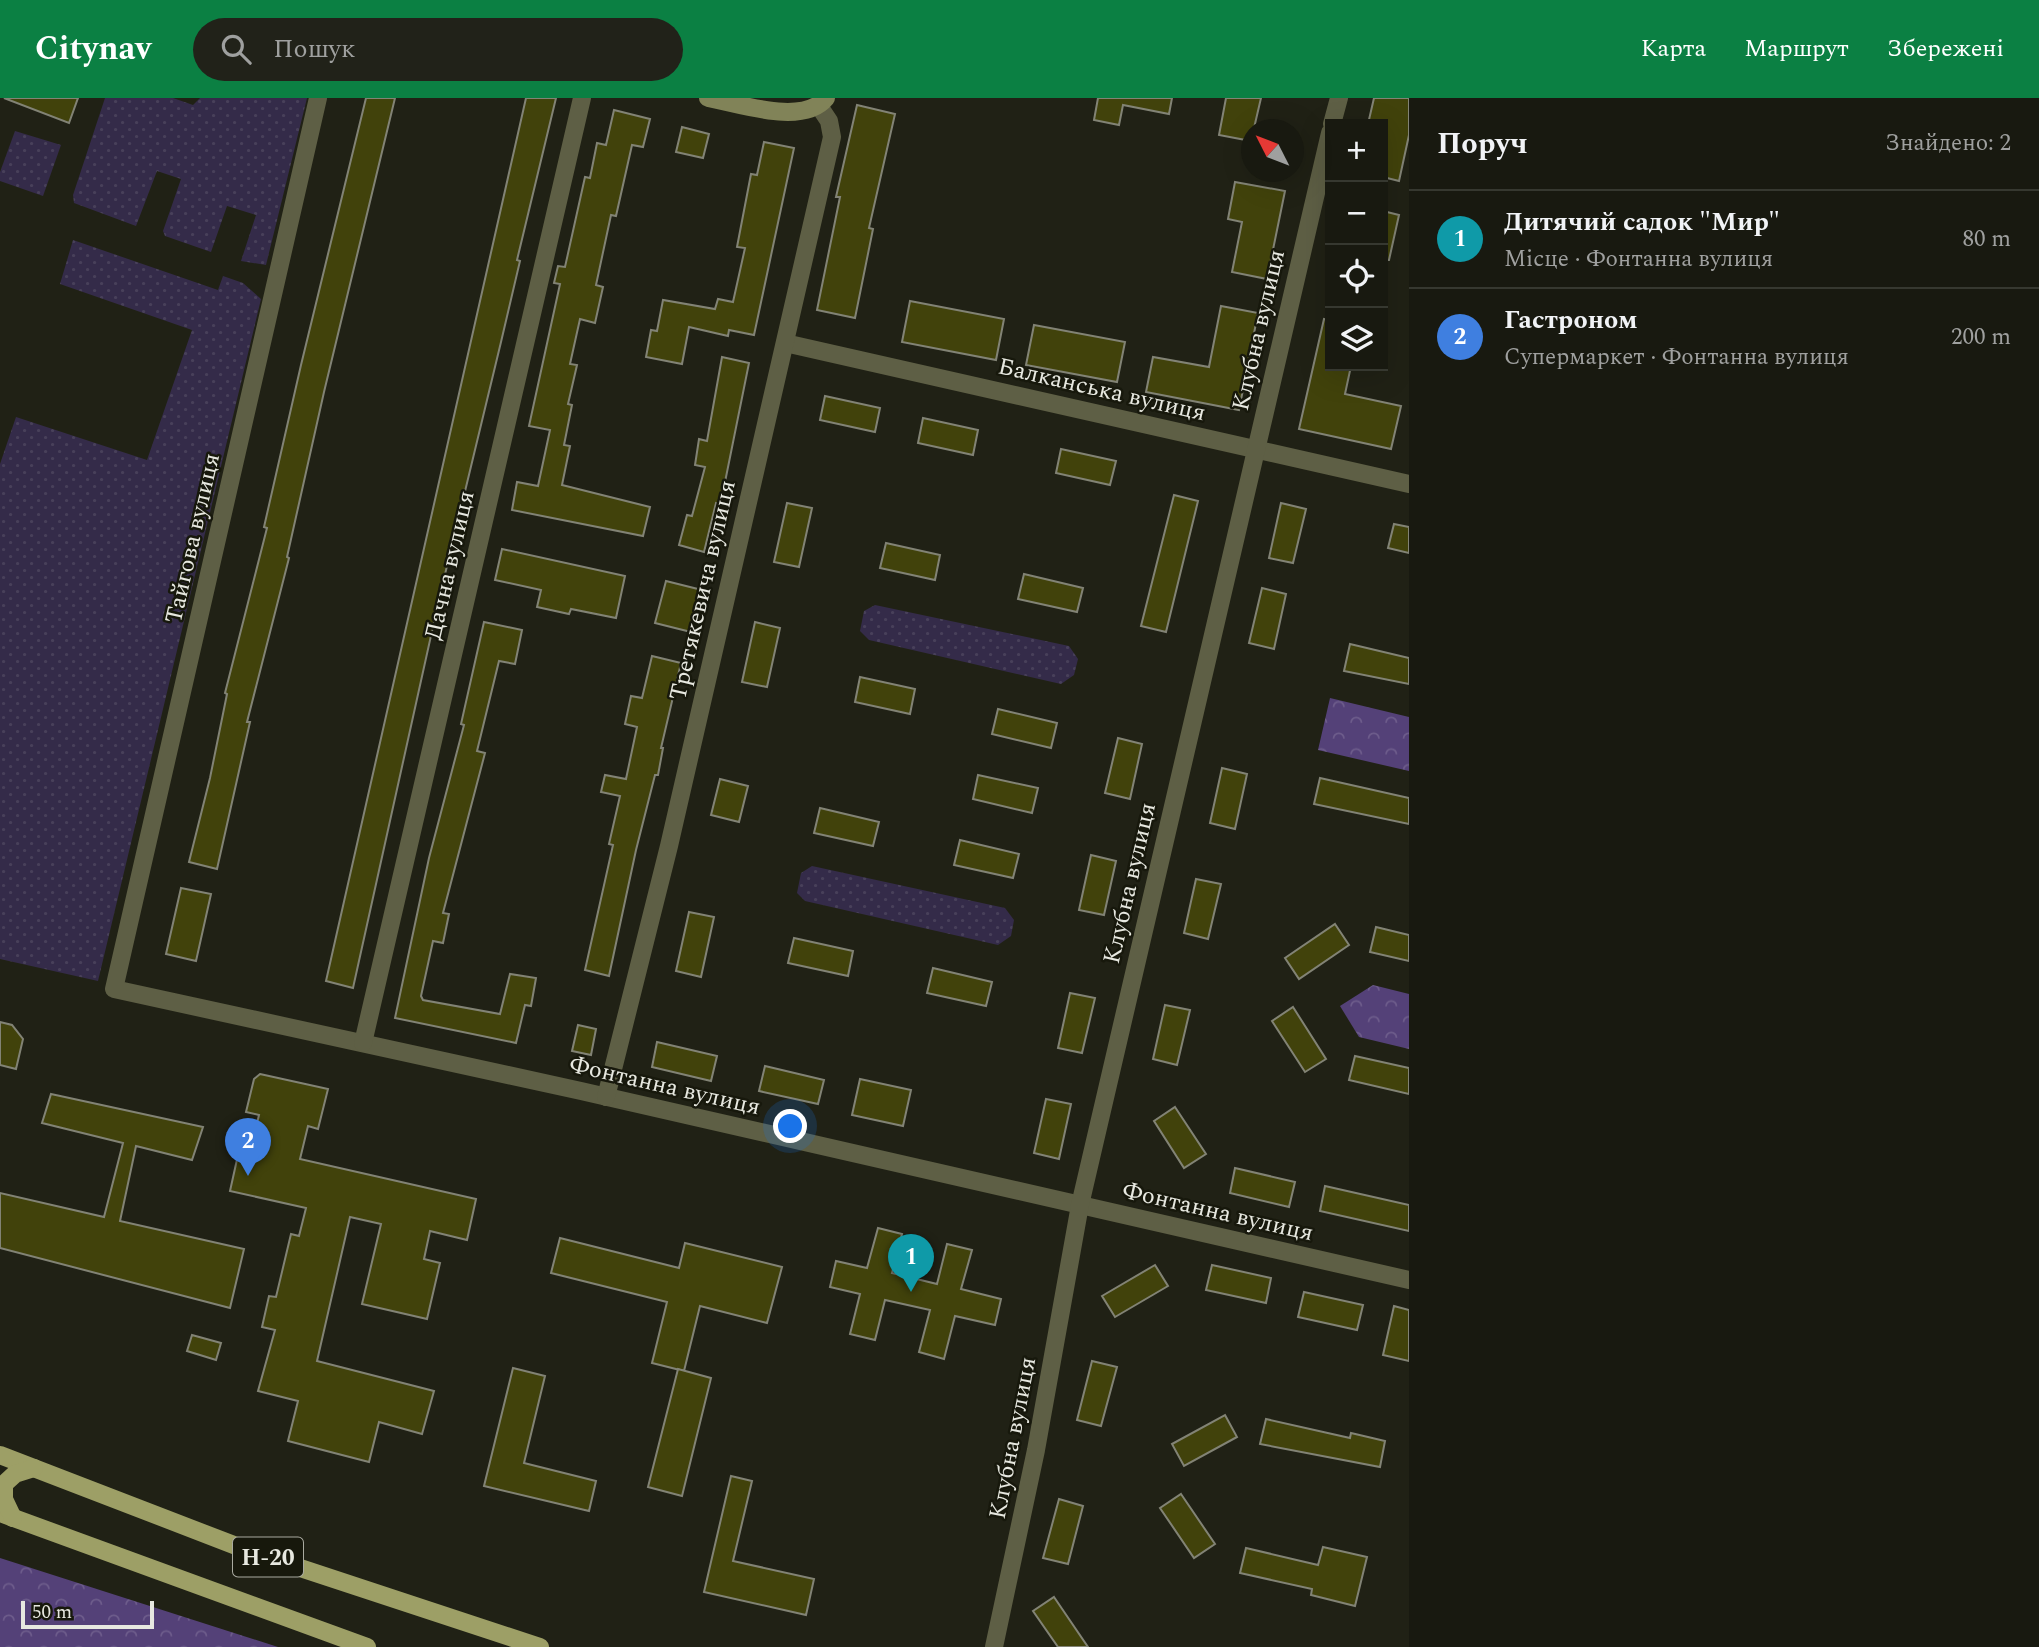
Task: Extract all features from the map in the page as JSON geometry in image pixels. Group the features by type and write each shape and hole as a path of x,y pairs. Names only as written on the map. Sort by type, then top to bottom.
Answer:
{"main road":[{"name":"Н-20","path":"0,1455 252,1552 540,1647"},
{"path":"6,1516 4,1484 15,1474 34,1468"},
{"name":"Н-20","path":"6,1516 367,1647"}],"street":[{"name":"Тайгова вулиця","path":"114,989 318,98"},
{"name":"Дачна вулиця","path":"363,1043 582,98"},
{"path":"708,98 794,113 806,113 822,102"},
{"path":"1333,119 1339,98"},
{"name":"Третякевича вулиця","path":"606,1097 669,846 832,137 822,102"},
{"name":"Клубна вулиця","path":"994,1647 1036,1450 1080,1205 1325,154"},
{"name":"Балканська вулиця","path":"785,343 1409,484"},
{"name":"Фонтанна вулиця","path":"114,989 606,1097 1409,1280"}],"shaded area":[{"path":"105,98 173,98 193,105 200,98 307,98 266,265 241,261 256,215 227,206 211,252 165,236 163,231 181,179 157,171 136,226 74,203 73,195"},
{"path":"15,131 61,145 43,196 0,181 0,172"},
{"path":"73,240 218,290 223,276 243,283 261,299 98,981 0,959 0,464 16,417 147,460 192,330 60,284"},
{"path":"875,605 1069,646 1078,659 1074,675 1061,684 869,640 860,631 864,611"},
{"path":"812,866 1005,908 1014,920 1011,936 998,945 805,901 797,893 801,873"}],"green space":[{"path":"1330,698 1409,717 1409,771 1318,750"},
{"path":"1373,985 1409,994 1409,1049 1359,1037 1340,1006"},
{"path":"0,1558 278,1647 0,1647"}],"building":[{"path":"4,98 78,98 69,123"},
{"path":"366,98 395,98 324,392 287,557 289,558 247,722 250,722 217,869 189,862 210,778 227,694 225,693 267,528 264,527 301,365"},
{"path":"526,98 556,98 440,595 353,988 326,981"},
{"path":"1098,98 1172,98 1169,114 1123,105 1119,125 1094,120"},
{"path":"1226,98 1261,98 1256,119 1241,119 1241,139 1219,135"},
{"path":"1374,98 1409,98 1409,135 1399,181 1388,178 1388,119 1369,119"},
{"path":"857,105 895,114 869,228 873,229 855,318 817,310 840,197 836,197"},
{"path":"614,110 650,119 643,147 632,145 616,216 611,215 596,285 603,287 595,323 580,319 570,364 577,365 568,404 572,405 564,445 570,446 562,485 650,507 643,536 512,510 517,482 538,486 550,430 529,426 560,284 554,283 558,266 565,267 585,177 590,178 597,143 606,145"},
{"path":"682,127 709,134 703,158 676,152"},
{"path":"764,142 794,148 754,335 729,330 728,336 689,327 682,364 646,357 651,330 657,331 663,300 715,309 718,299 733,302 745,248 737,247 751,174 757,175"},
{"path":"1235,182 1285,191 1267,279 1232,272 1242,222 1228,219"},
{"path":"1388,212 1399,215 1388,260"},
{"path":"910,301 1004,319 996,360 902,342"},
{"path":"1221,306 1258,313 1239,410 1146,392 1153,357 1209,367"},
{"path":"1325,319 1325,371 1350,371 1345,394 1401,406 1391,449 1299,429"},
{"path":"1034,325 1125,342 1117,382 1026,365"},
{"path":"722,357 749,363 724,487 719,504 716,503 704,552 679,545 687,515 692,516 705,467 695,465 699,439 707,441"},
{"path":"825,396 880,408 875,432 820,420"},
{"path":"923,418 978,430 973,455 918,443"},
{"path":"1061,449 1116,461 1110,485 1056,473"},
{"path":"1174,495 1198,501 1166,632 1141,626"},
{"path":"787,503 812,508 799,567 774,562"},
{"path":"1281,503 1306,509 1293,563 1269,558"},
{"path":"1394,524 1409,527 1409,553 1388,548"},
{"path":"886,543 940,555 935,580 880,568"},
{"path":"502,549 625,576 616,618 571,609 569,614 537,607 541,590 495,580"},
{"path":"1024,574 1083,588 1077,612 1018,599"},
{"path":"666,581 702,590 691,632 655,623"},
{"path":"1262,588 1286,594 1274,649 1249,643"},
{"path":"484,622 522,630 515,664 499,661 477,751 485,753 443,913 449,914 443,943 433,941 421,996 423,1000 500,1014 510,974 536,978 531,1006 525,1005 516,1043 395,1018 429,858 464,725 461,724"},
{"path":"755,622 780,628 767,687 742,682"},
{"path":"1350,644 1409,658 1409,684 1344,671"},
{"path":"652,656 681,663 661,748 658,775 655,775 636,850 609,976 585,970 613,845 609,844 620,796 601,792 605,775 626,779 637,727 625,724 631,696 642,698"},
{"path":"860,677 915,689 910,714 855,702"},
{"path":"998,709 1057,723 1051,748 992,734"},
{"path":"1118,738 1142,744 1130,799 1105,793"},
{"path":"1222,768 1247,774 1235,829 1210,823"},
{"path":"978,775 1038,788 1032,813 973,799"},
{"path":"1320,778 1409,798 1409,824 1314,804"},
{"path":"720,779 748,786 739,822 711,815"},
{"path":"820,808 879,822 873,846 814,833"},
{"path":"960,840 1019,854 1013,878 954,865"},
{"path":"1091,855 1116,861 1104,915 1079,910"},
{"path":"1196,879 1221,884 1208,939 1184,933"},
{"path":"181,888 211,894 196,961 166,954"},
{"path":"689,912 714,917 701,977 676,971"},
{"path":"1335,924 1349,945 1299,979 1285,958"},
{"path":"1376,927 1409,935 1409,961 1370,952"},
{"path":"794,938 853,951 848,976 788,963"},
{"path":"933,968 992,982 986,1006 927,993"},
{"path":"1070,993 1095,998 1082,1053 1058,1048"},
{"path":"1165,1005 1190,1010 1177,1065 1153,1059"},
{"path":"1293,1007 1326,1059 1305,1072 1272,1021"},
{"path":"0,1022 12,1025 23,1039 16,1069 0,1065"},
{"path":"578,1025 596,1029 591,1055 572,1051"},
{"path":"657,1042 717,1056 711,1081 652,1067"},
{"path":"1355,1056 1409,1068 1409,1094 1349,1080"},
{"path":"765,1066 824,1080 818,1104 759,1091"},
{"path":"260,1074 328,1089 318,1129 308,1126 300,1159 476,1199 467,1240 430,1231 424,1259 440,1263 427,1319 362,1304 381,1224 350,1217 317,1361 434,1391 422,1434 379,1422 369,1462 288,1441 298,1401 258,1391 275,1330 262,1327 269,1296 276,1297 291,1234 299,1236 306,1208 230,1191 240,1146 251,1148 259,1115 246,1112 254,1079"},
{"path":"860,1079 911,1090 903,1126 852,1115"},
{"path":"51,1094 203,1127 192,1160 136,1146 120,1221 244,1249 230,1308 0,1248 0,1193 104,1217 123,1143 42,1123"},
{"path":"1046,1099 1071,1104 1059,1159 1034,1153"},
{"path":"1175,1107 1206,1154 1184,1168 1154,1121"},
{"path":"1235,1168 1295,1182 1289,1207 1230,1193"},
{"path":"1325,1186 1409,1205 1409,1231 1320,1211"},
{"path":"878,1228 902,1234 892,1273 937,1284 947,1244 972,1250 961,1289 1001,1299 995,1325 955,1316 944,1359 919,1352 930,1310 885,1300 875,1340 850,1334 860,1294 830,1287 836,1261 867,1268"},
{"path":"560,1238 679,1268 685,1243 782,1267 767,1323 700,1306 684,1371 652,1363 667,1302 551,1273"},
{"path":"1155,1265 1168,1286 1115,1317 1102,1296"},
{"path":"1212,1265 1271,1278 1266,1303 1206,1290"},
{"path":"1304,1292 1363,1305 1357,1330 1298,1317"},
{"path":"1394,1306 1409,1310 1409,1361 1383,1355"},
{"path":"192,1335 221,1343 216,1360 187,1351"},
{"path":"1092,1361 1117,1367 1101,1426 1077,1420"},
{"path":"513,1368 545,1376 524,1463 596,1481 589,1511 484,1486"},
{"path":"678,1369 711,1378 682,1496 648,1487"},
{"path":"1225,1415 1237,1437 1184,1466 1172,1444"},
{"path":"1266,1419 1350,1438 1351,1433 1385,1441 1380,1467 1260,1444"},
{"path":"731,1476 752,1481 733,1561 814,1579 806,1615 704,1592"},
{"path":"1181,1494 1215,1544 1194,1558 1160,1508"},
{"path":"1059,1499 1083,1506 1068,1564 1043,1558"},
{"path":"1323,1547 1367,1557 1355,1606 1311,1595 1312,1589 1240,1573 1246,1548 1318,1565"},
{"path":"1054,1597 1088,1647 1058,1647 1033,1611"}],"place":[{"name":"Гастроном","path":"248,1176"},
{"name":"Дитячий садок \"Мир\"","path":"911,1292"}]}
